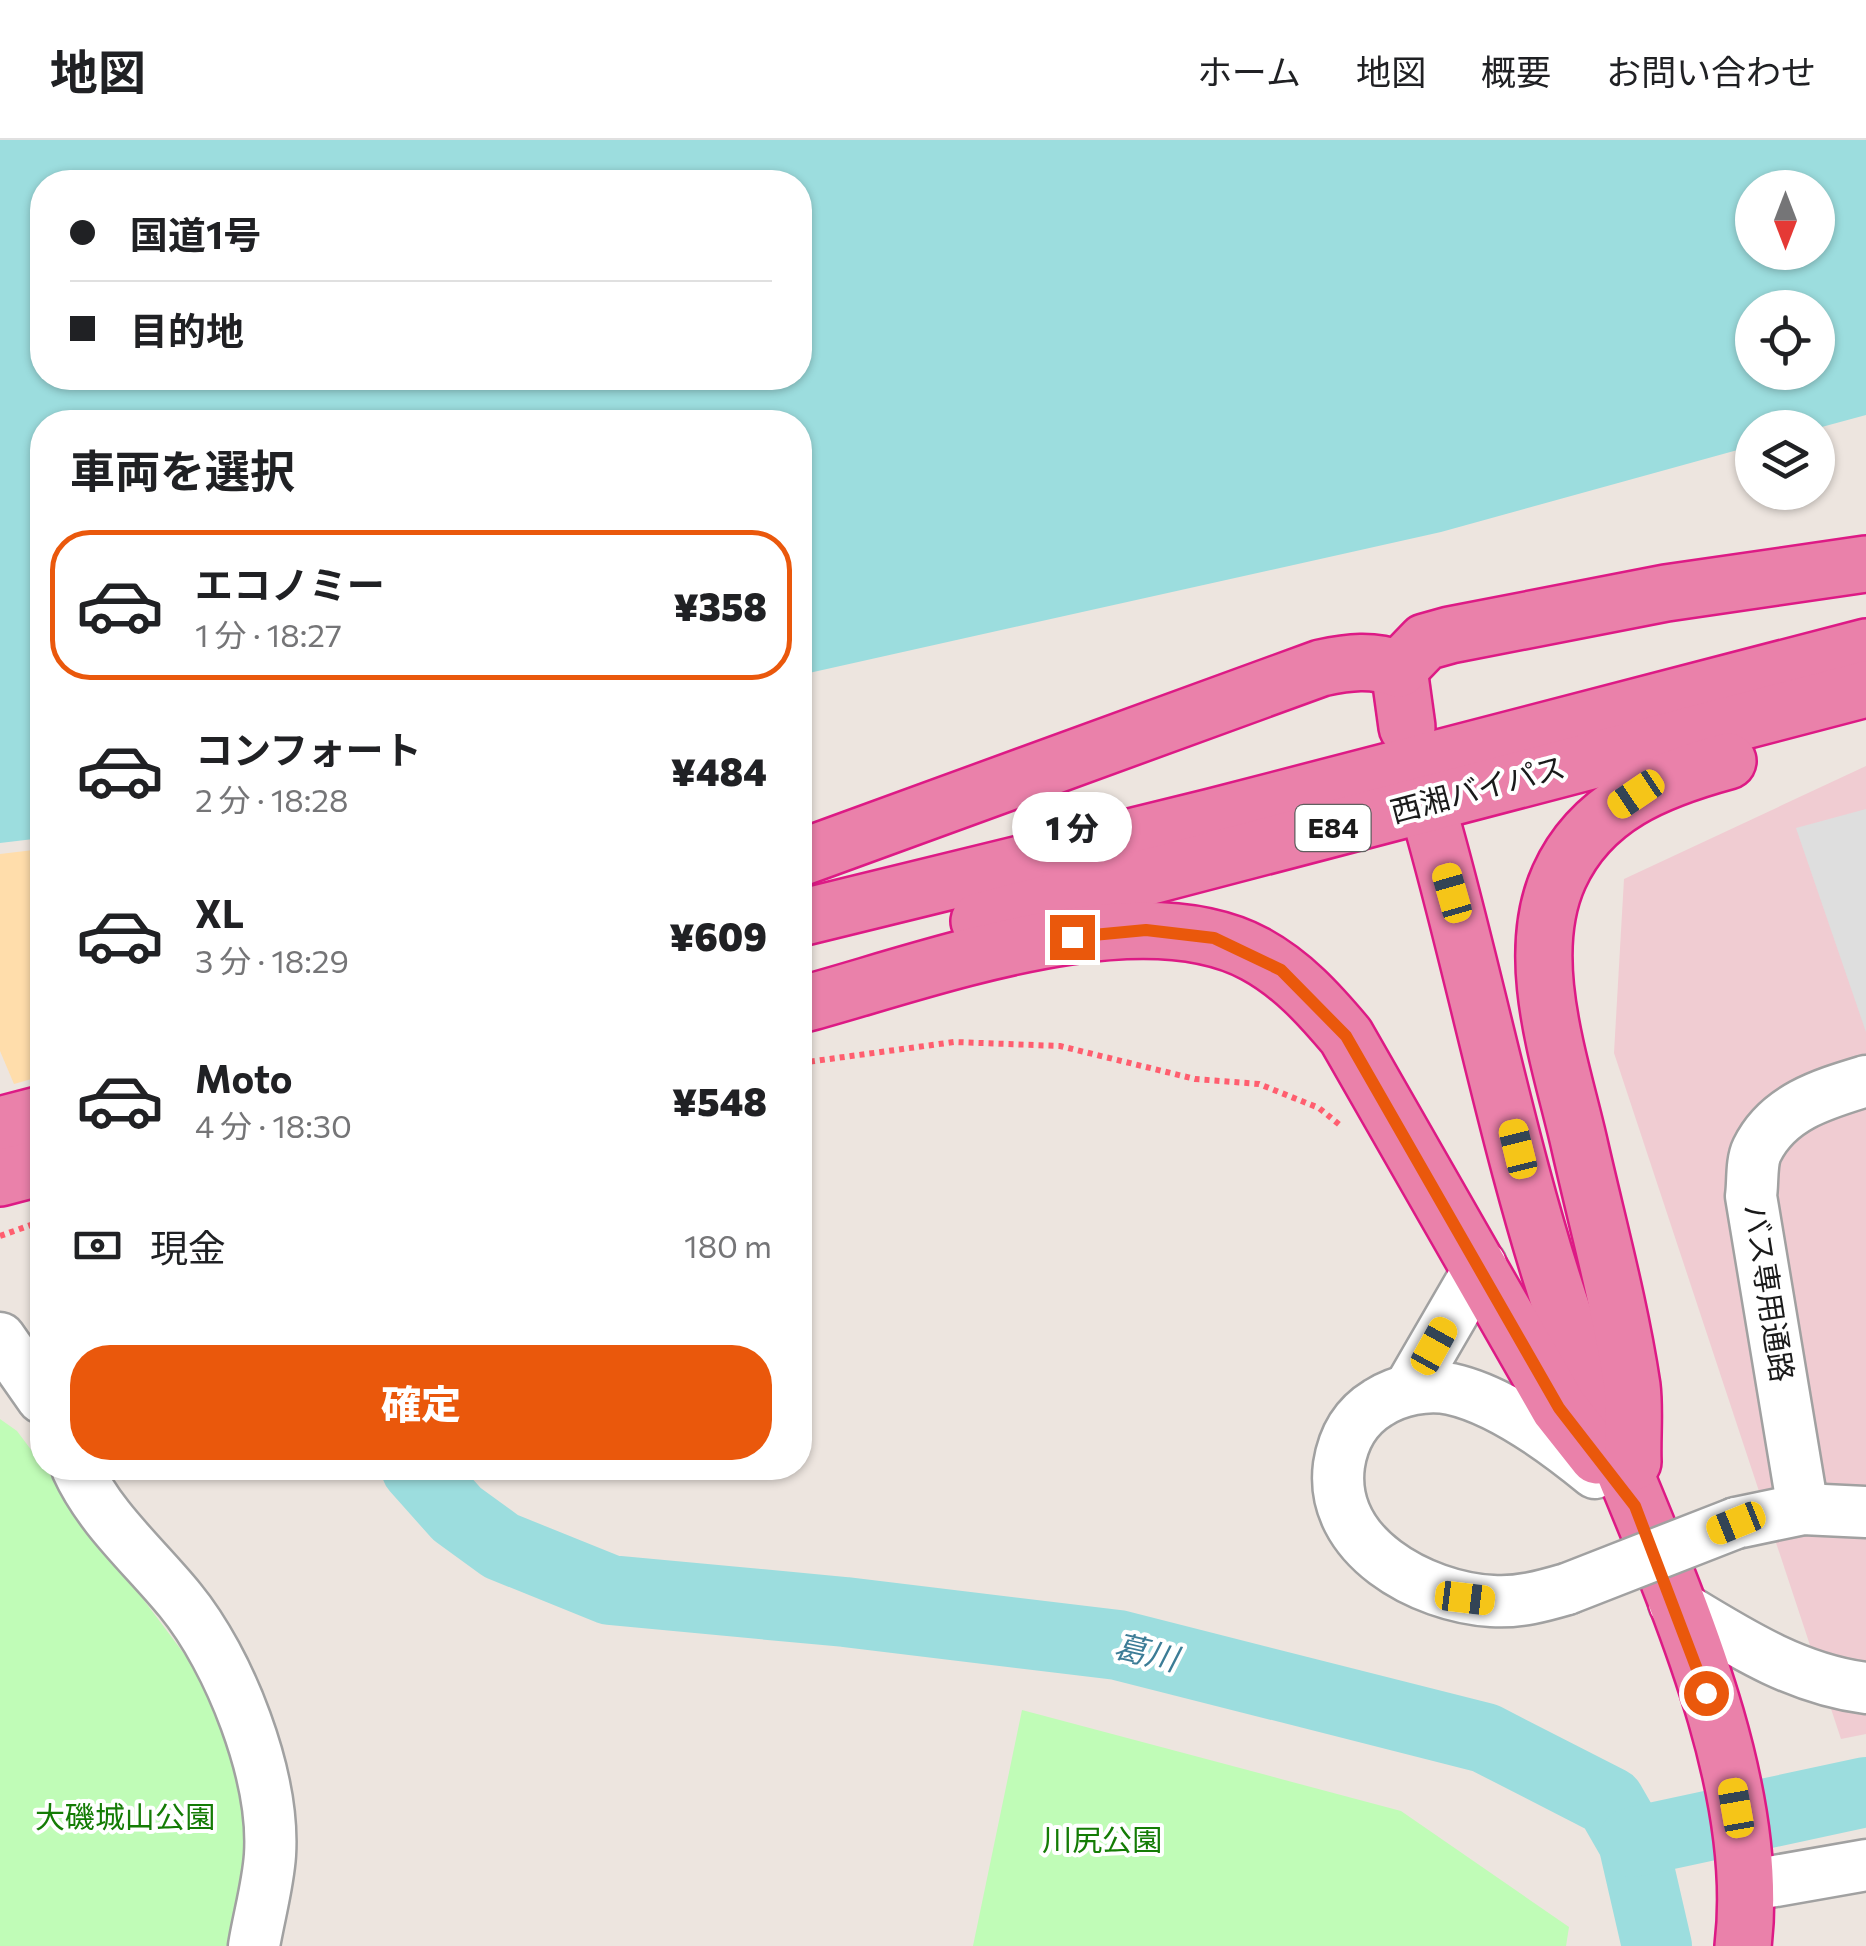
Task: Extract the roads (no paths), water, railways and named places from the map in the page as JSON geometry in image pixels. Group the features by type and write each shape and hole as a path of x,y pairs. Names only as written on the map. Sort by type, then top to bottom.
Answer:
{"highway":[{"path":"1399,669 1426,642 1450,635 1666,593 1866,564"},
{"name":"西湘バイパス","path":"812,915 1212,818 1866,647"},
{"path":"812,854 1321,668 1380,662 1399,669"},
{"path":"1399,669 1408,727"},
{"name":"西湘バイパス","path":"812,965 1866,688"},
{"path":"1635,1506 1632,1390 1548,998 1546,936 1558,879 1576,850 1614,808 1664,779 1866,723"},
{"path":"1434,830 1564,1317 1706,1693 1730,1780 1758,1912"},
{"path":"812,1002 1015,948 1116,931 1175,931 1214,938 1252,952 1306,992 1346,1036 1559,1408 1635,1506"},
{"path":"0,1125 30,1117"},
{"path":"0,1178 30,1169"}],"street":[{"name":"バス専用通路","path":"1803,1509 1752,1196 1756,1152 1784,1114 1822,1095 1866,1082"},
{"path":"1408,1389 1481,1266"},
{"path":"0,1338 30,1381"},
{"path":"1635,1506 1545,1432 1450,1388 1408,1389 1367,1410 1351,1428 1342,1450 1340,1493 1354,1532 1389,1565 1440,1591 1495,1601 1533,1599 1567,1589 1736,1523 1803,1509 1866,1512"},
{"path":"84,1480 101,1508 208,1637 233,1692 268,1802 270,1856 254,1946"},
{"path":"1674,1602 1766,1657 1818,1678 1866,1688"},
{"path":"1758,1912 1866,1865"}],"water":[{"path":"0,140 1866,140 1866,415 1835,423 1835,410 1735,410 1735,451 1441,532 812,672 812,410 30,410 30,839 0,843"}],"waterway":[{"name":"葛川","path":"427,1480 457,1514 501,1546 610,1590 845,1612 1118,1645 1485,1738 1610,1802 1633,1842 1657,1946"},
{"name":"葛川","path":"1633,1842 1866,1792"}],"park label":[{"name":"大磯城山公園","path":"125,1818"},
{"name":"川尻公園","path":"1102,1841"}]}
